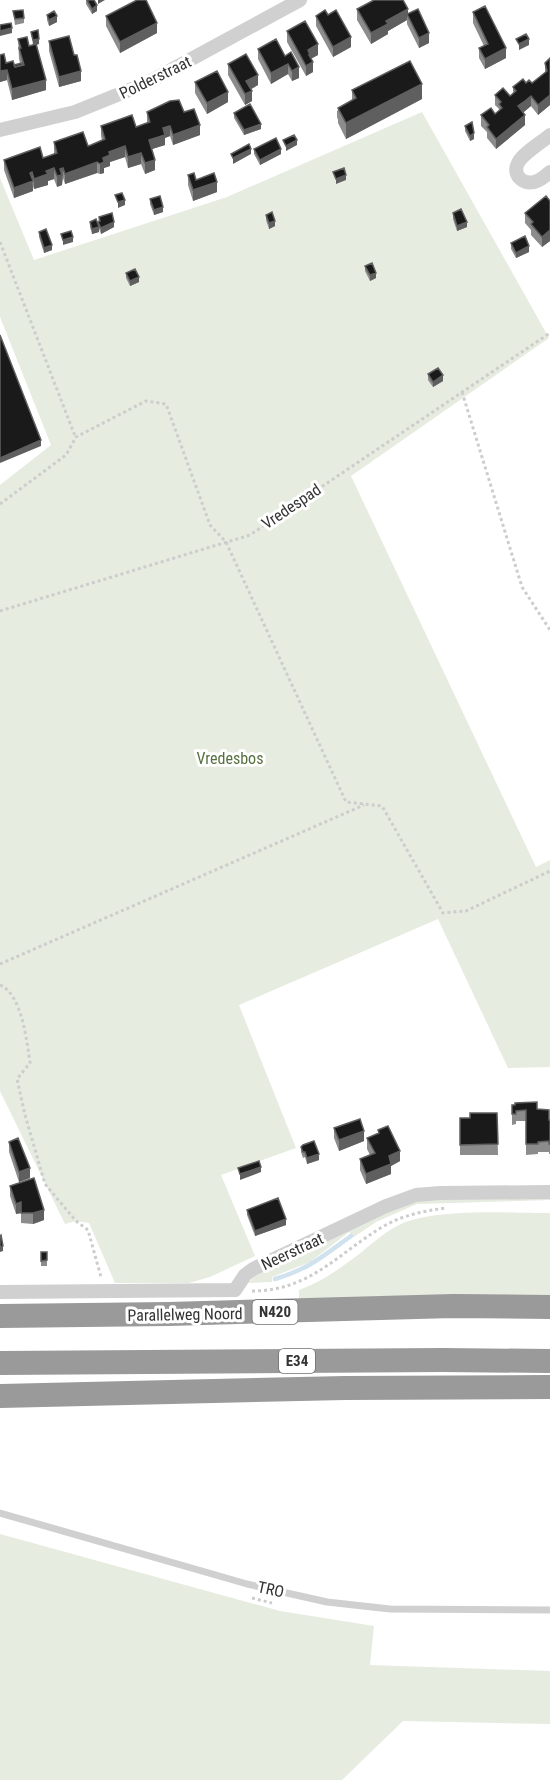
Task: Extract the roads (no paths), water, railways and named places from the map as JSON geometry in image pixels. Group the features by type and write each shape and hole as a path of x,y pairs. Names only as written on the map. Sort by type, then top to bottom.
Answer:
{"highway":[{"name":"Parallelweg Noord","path":"0,1316 180,1314 453,1306 550,1307"},
{"name":"Parallelweg Noord","path":"0,1329 447,1321 550,1322"},
{"name":"E34","path":"0,1363 550,1361"},
{"name":"E34","path":"0,1396 345,1388 550,1387"}],"street":[{"name":"Polderstraat","path":"0,130 75,112 149,82 300,0"},
{"path":"550,135 517,163 516,172 520,179 534,182 550,172"},
{"name":"Neerstraat","path":"0,1292 235,1290 245,1275 253,1269 386,1206 416,1195 550,1192"}],"lane":[{"name":"TRO","path":"0,1513 247,1584 327,1602 390,1609 550,1610"}],"waterway":[{"path":"275,1279 307,1266 351,1236"}],"park label":[{"name":"Vredesbos","path":"230,758"}]}
